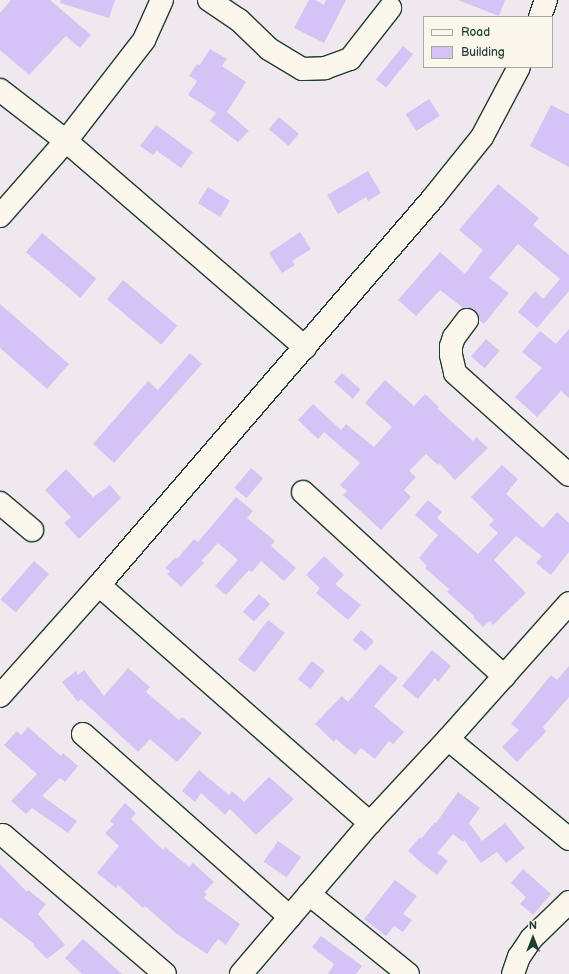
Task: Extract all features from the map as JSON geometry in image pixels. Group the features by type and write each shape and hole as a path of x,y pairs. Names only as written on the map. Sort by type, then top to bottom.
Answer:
{"street":[{"path":"0,216 66,141 144,40 162,0"},
{"path":"209,0 239,20 270,49 302,69 325,68 350,59 390,8"},
{"path":"540,16 546,0"},
{"path":"0,696 99,585 433,198 482,137 518,68"},
{"path":"0,90 66,141 305,348"},
{"path":"467,320 454,338 451,346 451,355 455,373 569,474"},
{"path":"303,492 504,676"},
{"path":"0,503 32,530"},
{"path":"99,585 370,823"},
{"path":"241,974 370,823 448,740 504,676 567,611"},
{"path":"82,734 290,918"},
{"path":"448,740 569,839"},
{"path":"3,835 165,974"},
{"path":"309,894 408,974"},
{"path":"513,974 519,957 531,939 569,902"}],"building":[{"path":"11,0 50,0 91,35 80,48 66,36 29,75 0,50 0,13"},
{"path":"61,0 115,0 109,18 60,3"},
{"path":"309,0 315,0 324,5 326,0 346,0 324,43 294,28"},
{"path":"458,0 505,0 499,16"},
{"path":"403,46 413,54 386,88 376,79"},
{"path":"210,49 227,59 222,66 246,82 227,112 249,131 238,142 210,121 216,113 188,95 197,81 189,76 197,64 200,65"},
{"path":"429,99 440,116 416,131 406,114"},
{"path":"551,105 569,114 569,167 530,146"},
{"path":"279,117 299,134 289,146 269,129"},
{"path":"156,125 193,152 181,168 157,151 153,155 140,146"},
{"path":"368,171 381,193 368,201 366,197 338,214 327,195"},
{"path":"498,184 539,218 533,225 569,255 569,291 537,328 518,312 535,291 543,299 560,279 518,244 489,278 509,293 484,324 479,320 478,315 474,310 463,308 440,290 416,316 398,300 440,252 465,274 483,250 459,230"},
{"path":"208,187 230,201 220,217 198,203"},
{"path":"300,232 311,249 292,261 295,265 282,273 269,253"},
{"path":"42,233 96,279 80,298 26,252"},
{"path":"123,280 177,326 161,345 107,299"},
{"path":"0,304 69,364 47,389 0,348"},
{"path":"569,329 569,398 561,391 537,417 515,397 542,368 522,352 540,331 556,344"},
{"path":"486,339 500,351 484,368 471,356"},
{"path":"190,353 202,364 114,463 93,444 148,381 158,390"},
{"path":"342,373 361,390 353,399 334,382"},
{"path":"385,380 414,406 425,394 439,407 438,409 473,441 476,437 488,448 455,480 439,463 438,465 426,454 409,471 416,477 404,490 411,497 381,530 343,495 347,491 340,485 360,463 324,432 318,439 298,420 313,404 341,430 346,424 374,447 392,427 365,403"},
{"path":"502,465 518,479 506,494 543,528 557,512 569,523 569,552 551,575 536,563 542,556 516,536 494,560 526,593 493,625 490,621 483,627 473,617 474,616 447,592 449,589 425,568 427,566 419,558 438,535 415,515 428,500 442,512 437,518 478,554 498,533 489,525 494,520 471,497"},
{"path":"251,468 263,478 247,498 234,488"},
{"path":"66,469 93,497 110,485 121,498 79,539 64,523 71,517 45,490"},
{"path":"236,497 253,511 247,518 275,541 271,546 296,568 284,581 261,561 252,572 249,570 226,595 215,586 238,560 218,543 201,561 204,563 181,587 167,574 170,571 165,568 176,557 177,559 194,539 198,542"},
{"path":"324,556 344,575 335,584 361,605 348,620 316,593 320,588 306,575"},
{"path":"34,561 49,574 16,613 1,599"},
{"path":"259,594 270,604 254,622 243,612"},
{"path":"268,620 285,633 255,673 238,660"},
{"path":"361,630 374,641 366,651 353,640"},
{"path":"432,650 451,666 438,682 435,678 418,699 402,686"},
{"path":"312,661 325,671 310,689 298,679"},
{"path":"380,664 398,678 374,706 404,732 393,744 389,741 375,759 361,748 355,755 336,739 334,742 315,724 342,696 348,702"},
{"path":"569,666 569,697 543,727 546,732 517,762 502,747 519,730 511,724 551,675 557,680"},
{"path":"128,668 150,687 146,692 179,720 182,717 202,733 177,762 150,739 138,752 81,699 78,702 62,682 76,671 78,675 84,670 104,696"},
{"path":"28,727 61,756 63,753 78,766 65,782 60,778 42,796 77,821 68,833 32,808 26,814 11,801 37,774 4,745 17,731 21,735"},
{"path":"199,770 229,795 232,791 244,802 269,777 294,799 256,835 230,809 225,815 201,793 195,802 182,791"},
{"path":"458,792 480,808 469,823 482,841 505,823 525,848 506,863 497,852 481,863 464,840 463,842 453,834 437,853 448,861 437,875 424,865 408,851 420,837 422,838 434,823 436,823"},
{"path":"125,803 136,813 131,819 163,850 165,847 189,867 193,863 214,882 204,892 207,894 204,898 240,924 226,945 218,939 207,954 177,934 145,906 143,908 118,885 116,888 97,873 119,846 105,833 114,824 110,821"},
{"path":"278,841 301,857 287,878 264,861"},
{"path":"0,864 27,892 28,890 46,904 38,914 65,945 47,959 33,945 34,944 0,917"},
{"path":"523,869 551,894 533,915 520,904 526,897 511,883"},
{"path":"395,880 417,896 403,914 412,920 403,932 394,926 386,936 364,919"},
{"path":"321,936 362,966 356,974 328,974 334,964 312,947"},
{"path":"83,939 122,974 82,974 65,958"}]}
